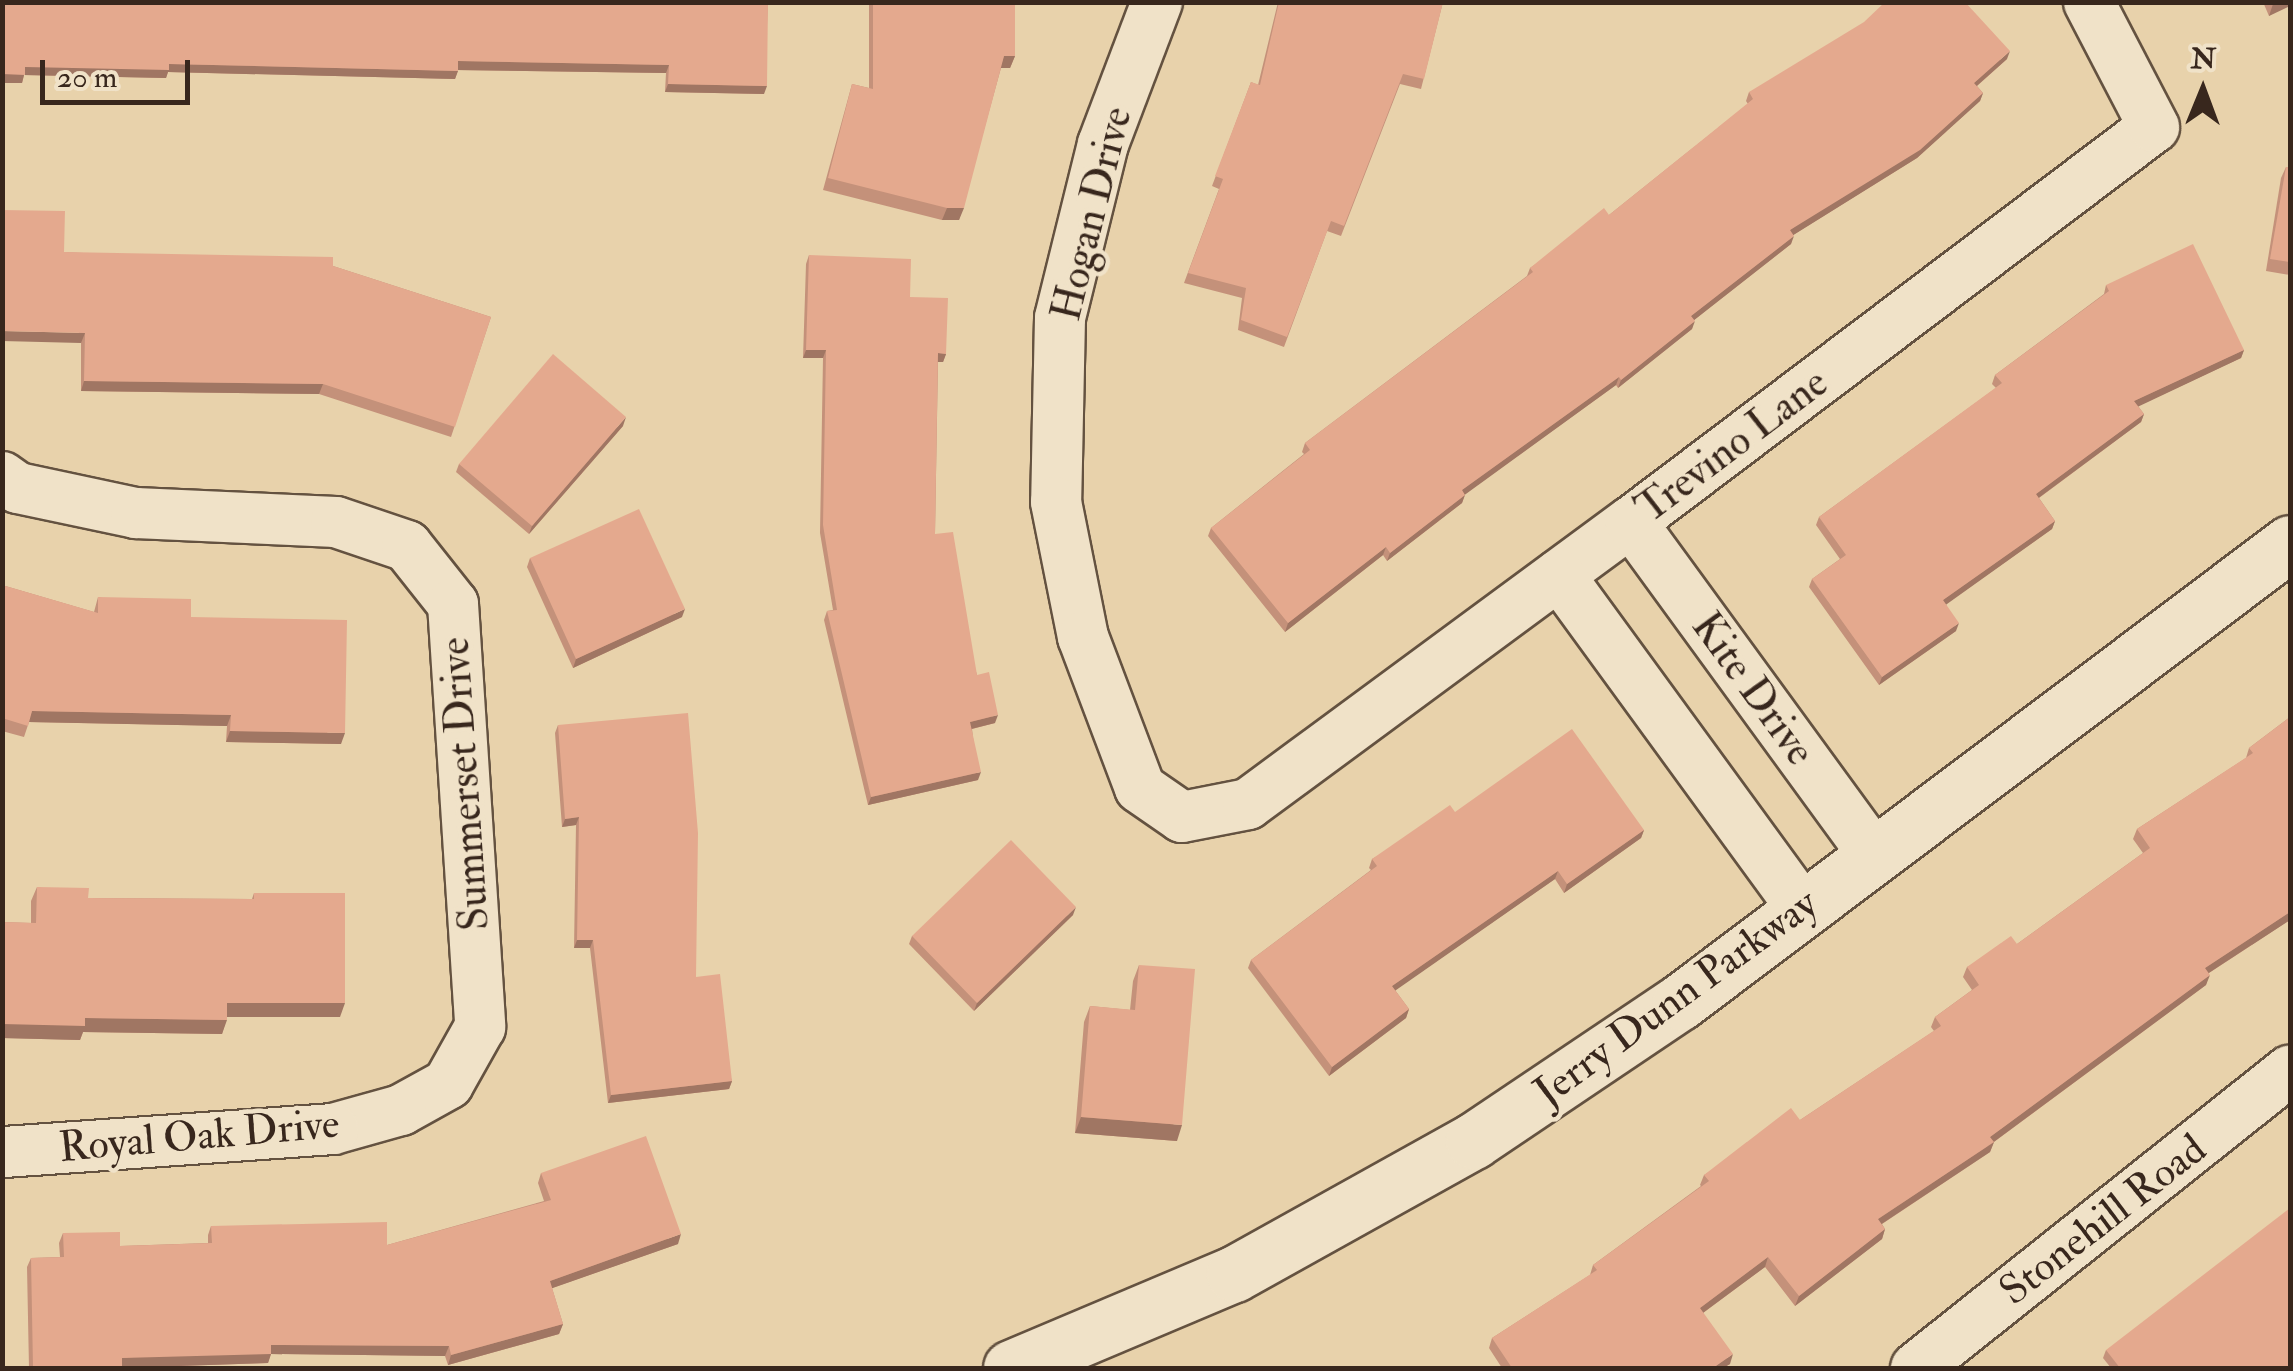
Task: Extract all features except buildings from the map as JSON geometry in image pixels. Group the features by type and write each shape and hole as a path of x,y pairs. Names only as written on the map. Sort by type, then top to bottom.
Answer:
{"street":[{"name":"Hogan Drive","path":"1157,2 1103,144 1060,318 1056,502 1083,637 1140,788 1182,817"},
{"name":"Trevino Lane","path":"1182,817 1248,804 1631,522 2154,127 2089,2"},
{"name":"Summerset Drive","path":"2,477 18,488 136,513 336,522 407,546 453,604 480,1026 448,1084"},
{"name":"Kite Drive","path":"1631,522 1875,856"},
{"name":"Jerry Dunn Parkway","path":"1011,1368 1234,1274 1473,1142 1680,1002 2290,544"},
{"name":"Kite Drive","path":"1559,574 1802,908"},
{"name":"Stonehill Road","path":"1916,1368 2290,1071"},
{"name":"Royal Oak Drive","path":"2,1152 333,1129 401,1110 448,1084"}]}
